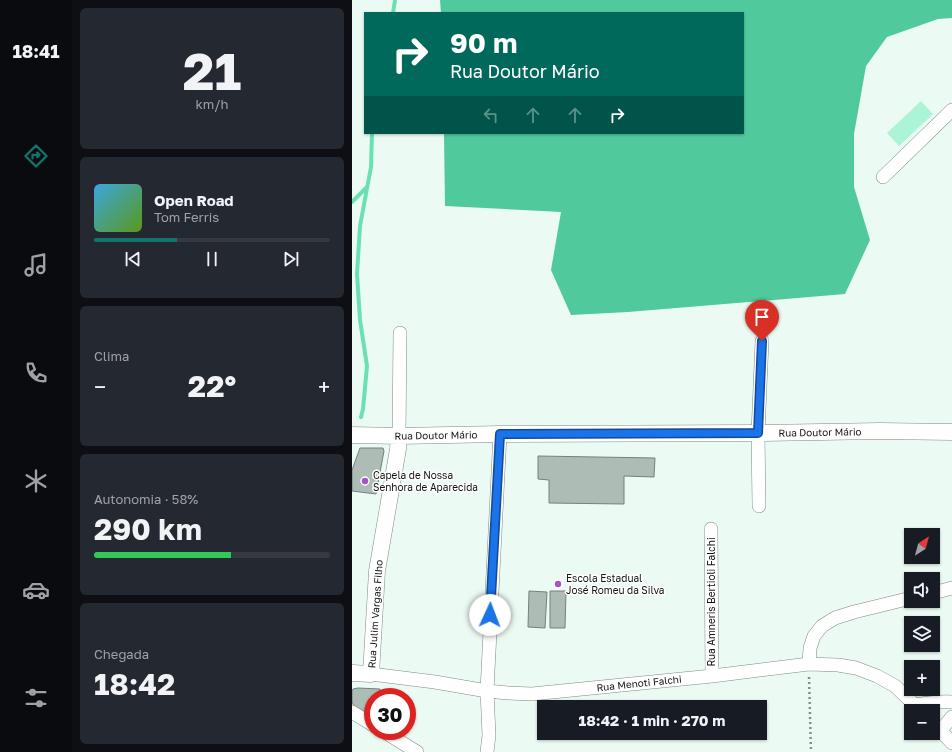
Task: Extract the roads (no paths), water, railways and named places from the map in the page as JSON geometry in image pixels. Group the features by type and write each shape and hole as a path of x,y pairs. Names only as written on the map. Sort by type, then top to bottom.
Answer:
{"street":[{"path":"883,176 952,111"},
{"path":"399,436 400,332"},
{"path":"759,506 758,433 762,341"},
{"name":"Rua Doutor Mário","path":"352,435 399,436 880,431 952,432"},
{"path":"487,752 490,735 487,691 500,434"},
{"name":"Rua Julim Vargas Filho","path":"371,674 377,571 399,436"},
{"name":"Rua Amneris Bertioli Falchi","path":"711,529 712,676"},
{"path":"940,591 952,588"},
{"path":"809,664 810,648 814,636 822,626 841,616 904,600"},
{"name":"Rua Menoti Falchi","path":"352,673 434,682 487,691 532,694 712,676 809,664 838,665 856,668 877,676 895,686 914,704"},
{"path":"930,704 936,702 952,702"},
{"path":"352,712 364,719"},
{"path":"940,725 952,717"},
{"path":"940,730 952,743"},
{"path":"490,735 496,752"},
{"path":"398,740 417,752"}],"waterway":[{"path":"393,12 395,0"},
{"path":"361,417 367,366 360,320 357,274 360,226 371,167 372,134"},
{"path":"352,202 367,187"}],"place":[{"name":"Capela de Nossa Senhora de Aparecida","path":"365,481"},
{"name":"Escola Estadual José Romeu da Silva","path":"558,584"}]}
